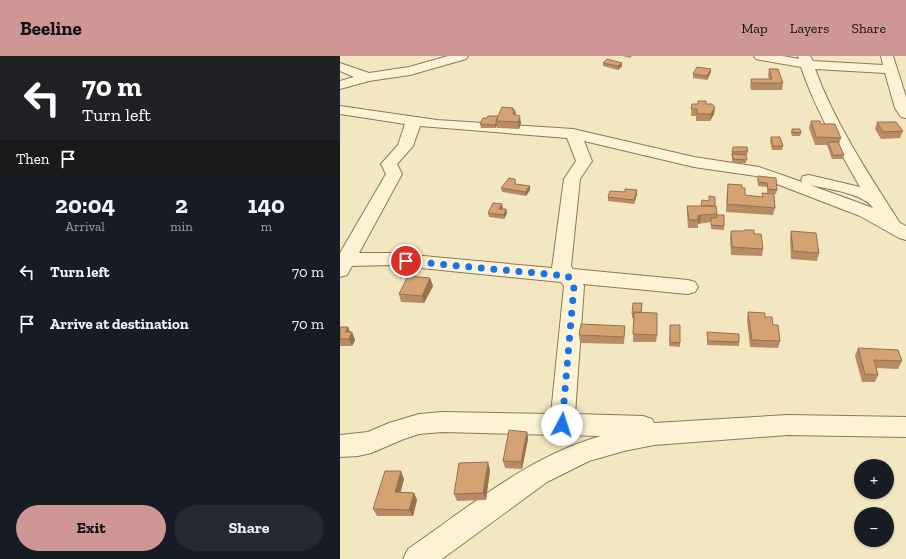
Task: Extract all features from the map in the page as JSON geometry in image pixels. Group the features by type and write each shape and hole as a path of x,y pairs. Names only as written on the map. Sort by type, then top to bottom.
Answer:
{"street":[{"path":"426,67 440,56"},
{"path":"340,85 426,67 462,56"},
{"path":"760,56 805,60 889,63 902,108 906,114"},
{"path":"805,60 816,87 876,199 892,225"},
{"path":"340,67 368,78"},
{"path":"340,110 414,121 573,134 694,162 848,188 876,199"},
{"path":"342,264 394,174 389,164 404,146 414,121"},
{"path":"562,425 574,286 561,266 572,179 584,161 573,134"},
{"path":"759,172 866,212 906,234"},
{"path":"342,264 391,259 688,287"},
{"path":"340,446 358,445 371,442 398,430 419,424 442,422 523,422 621,427 650,426"},
{"path":"418,559 538,474 583,452 624,440 654,434 788,425 906,427"}],"building":[{"path":"607,59 622,63 618,66 603,63"},
{"path":"697,67 711,69 707,76 693,74"},
{"path":"769,69 778,69 783,83 752,83 751,79 772,79"},
{"path":"698,101 706,101 706,104 712,104 715,107 711,114 697,114 697,109 691,109 692,104 698,104"},
{"path":"502,107 513,108 512,110 515,110 513,114 520,116 518,122 496,121"},
{"path":"488,116 498,116 495,125 480,124 483,118 487,118"},
{"path":"811,121 820,121 821,124 835,124 841,138 816,137"},
{"path":"877,122 896,122 903,131 883,132"},
{"path":"792,129 800,129 801,133 792,132"},
{"path":"771,137 780,137 783,146 773,146"},
{"path":"828,142 838,142 844,155 833,155"},
{"path":"733,147 747,147 748,151 732,152"},
{"path":"732,154 746,155 747,160 733,159"},
{"path":"758,176 776,178 777,190 768,189 767,183 758,182"},
{"path":"509,178 515,179 515,184 530,186 525,192 501,188"},
{"path":"728,184 742,185 742,188 745,188 745,195 763,197 762,193 774,194 775,208 727,204"},
{"path":"625,189 637,190 634,200 608,197 610,191 625,192"},
{"path":"709,196 715,197 715,206 701,206 702,200 709,201"},
{"path":"493,203 502,204 499,209 506,209 504,215 488,213"},
{"path":"687,206 716,206 717,214 701,215 698,216 698,220 689,220"},
{"path":"717,215 724,215 724,226 711,225 711,218 717,218"},
{"path":"754,230 754,234 761,234 763,249 732,247 731,231"},
{"path":"791,231 816,233 819,253 793,251"},
{"path":"408,276 430,278 422,296 399,294"},
{"path":"633,303 642,303 641,313 634,312 634,314 632,314"},
{"path":"634,312 657,313 657,335 633,334"},
{"path":"748,312 765,313 765,317 772,317 773,325 778,325 780,341 752,340"},
{"path":"581,324 625,326 624,337 579,335"},
{"path":"670,325 680,325 680,343 670,342"},
{"path":"340,327 348,327 345,332 352,332 349,339 340,339"},
{"path":"707,332 739,334 739,342 708,341"},
{"path":"858,348 898,350 902,361 874,360 878,375 865,374"},
{"path":"509,430 527,432 521,462 503,461"},
{"path":"488,462 483,493 454,494 459,463"},
{"path":"385,471 401,471 395,492 414,493 409,510 373,509"}],"route":[{"path":"406,261 568,276 574,286 562,425"}]}
